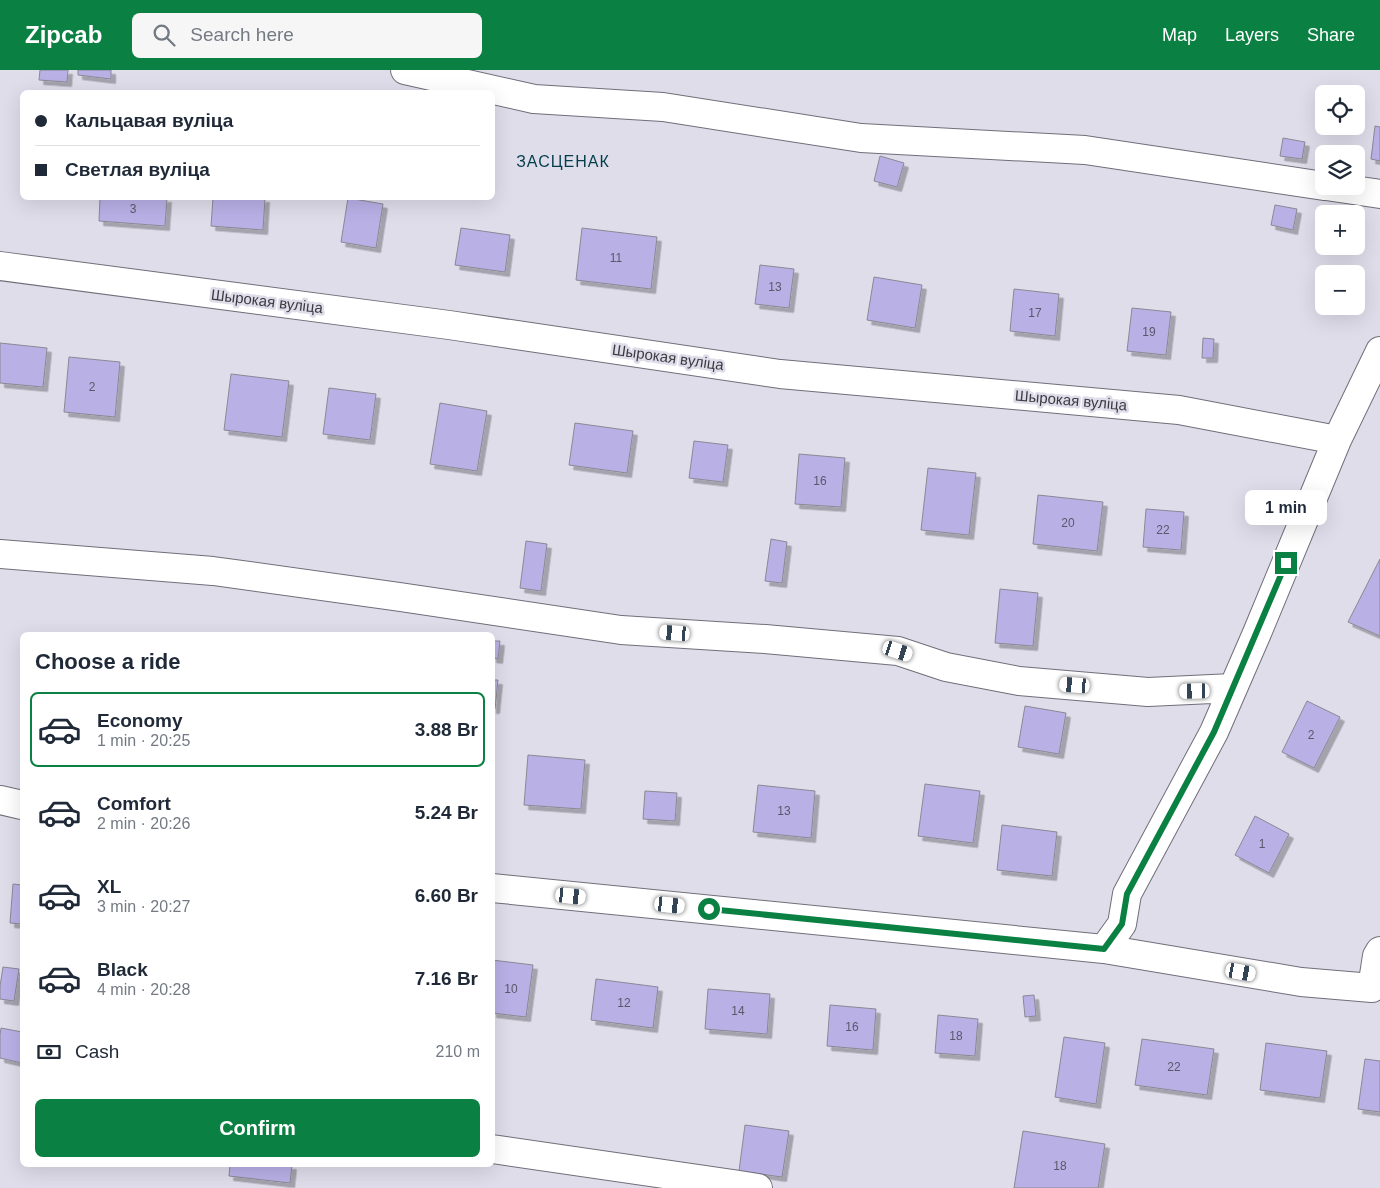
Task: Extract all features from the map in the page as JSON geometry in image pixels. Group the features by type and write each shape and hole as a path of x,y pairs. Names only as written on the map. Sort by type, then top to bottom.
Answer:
{"street":[{"path":"405,70 534,98 662,107 861,138 1085,150 1315,184"},
{"path":"1365,192 1380,194"},
{"name":"Шырокая вуліца","path":"0,266 449,325 780,374 1179,410 1338,440"},
{"path":"1104,949 1122,924 1127,894 1214,732 1338,440 1380,351"},
{"path":"0,554 212,571 621,630 765,639 898,651 946,667 1019,681 1148,692 1233,688"},
{"path":"0,800 20,805"},
{"path":"495,888 1104,949 1300,982 1376,988 1377,956 1380,950"},
{"path":"495,1149 741,1187"}],"building":[{"path":"40,70 68,70 67,82 39,80"},
{"path":"78,70 111,70 111,79 78,75"},
{"path":"1375,126 1380,127 1380,161 1371,159"},
{"path":"1283,138 1305,142 1302,159 1280,156"},
{"path":"880,156 904,163 897,187 874,181"},
{"path":"100,200 167,200 165,226 99,221"},
{"path":"213,200 265,200 263,230 211,226"},
{"path":"348,200 383,204 376,248 341,242"},
{"path":"1275,205 1297,209 1293,230 1271,225"},
{"path":"461,228 510,235 505,272 455,265"},
{"path":"582,228 657,237 651,289 576,280"},
{"path":"760,265 794,269 789,308 755,304"},
{"path":"874,277 922,285 915,328 867,320"},
{"path":"1014,289 1059,294 1055,336 1010,331"},
{"path":"1132,308 1171,312 1166,355 1127,351"},
{"path":"1203,338 1214,339 1213,358 1202,358"},
{"path":"0,343 47,348 43,387 0,383"},
{"path":"69,357 120,362 115,417 64,412"},
{"path":"231,374 289,381 282,437 224,430"},
{"path":"329,388 376,394 370,440 323,434"},
{"path":"440,403 487,411 477,471 430,464"},
{"path":"575,423 633,431 627,473 569,465"},
{"path":"694,441 728,445 723,482 689,478"},
{"path":"799,454 845,458 841,507 795,504"},
{"path":"928,468 976,473 969,535 921,530"},
{"path":"1038,495 1103,502 1097,551 1033,544"},
{"path":"1146,509 1184,512 1181,550 1143,547"},
{"path":"771,539 787,542 782,583 765,581"},
{"path":"526,541 547,544 541,591 520,588"},
{"path":"1380,559 1380,636 1348,622"},
{"path":"1000,589 1038,593 1033,646 995,643"},
{"path":"495,641 500,641 498,659 495,658"},
{"path":"495,680 498,680 495,709"},
{"path":"1307,701 1340,717 1314,768 1282,752"},
{"path":"1025,706 1066,713 1059,754 1018,747"},
{"path":"528,755 585,760 581,809 524,805"},
{"path":"925,784 980,791 973,843 918,836"},
{"path":"758,785 815,791 811,838 753,832"},
{"path":"645,791 677,793 675,821 643,819"},
{"path":"1255,816 1289,834 1269,873 1235,855"},
{"path":"1002,825 1057,832 1052,876 997,870"},
{"path":"13,884 20,885 20,924 10,923"},
{"path":"495,960 533,965 526,1017 495,1013"},
{"path":"3,967 19,969 14,1001 0,999"},
{"path":"596,979 658,987 653,1028 591,1020"},
{"path":"708,989 770,994 767,1034 705,1029"},
{"path":"1034,995 1036,1016 1025,1017 1023,996"},
{"path":"830,1005 876,1009 873,1050 827,1046"},
{"path":"938,1015 978,1019 975,1056 935,1053"},
{"path":"1,1028 20,1032 20,1063 0,1058"},
{"path":"1064,1037 1105,1043 1096,1104 1055,1097"},
{"path":"1142,1039 1214,1049 1207,1095 1135,1085"},
{"path":"1266,1043 1327,1051 1320,1098 1260,1090"},
{"path":"1365,1059 1380,1061 1380,1112 1358,1109"},
{"path":"745,1125 789,1131 782,1177 739,1171"},
{"path":"1023,1131 1105,1144 1098,1188 1014,1188"},
{"path":"230,1167 292,1167 290,1183 229,1176"}],"district":[{"name":"ЗАСЦЕНАК","path":"563,161"}],"route":[{"path":"709,909 1104,949 1122,924 1127,894 1214,732 1286,563"}]}
